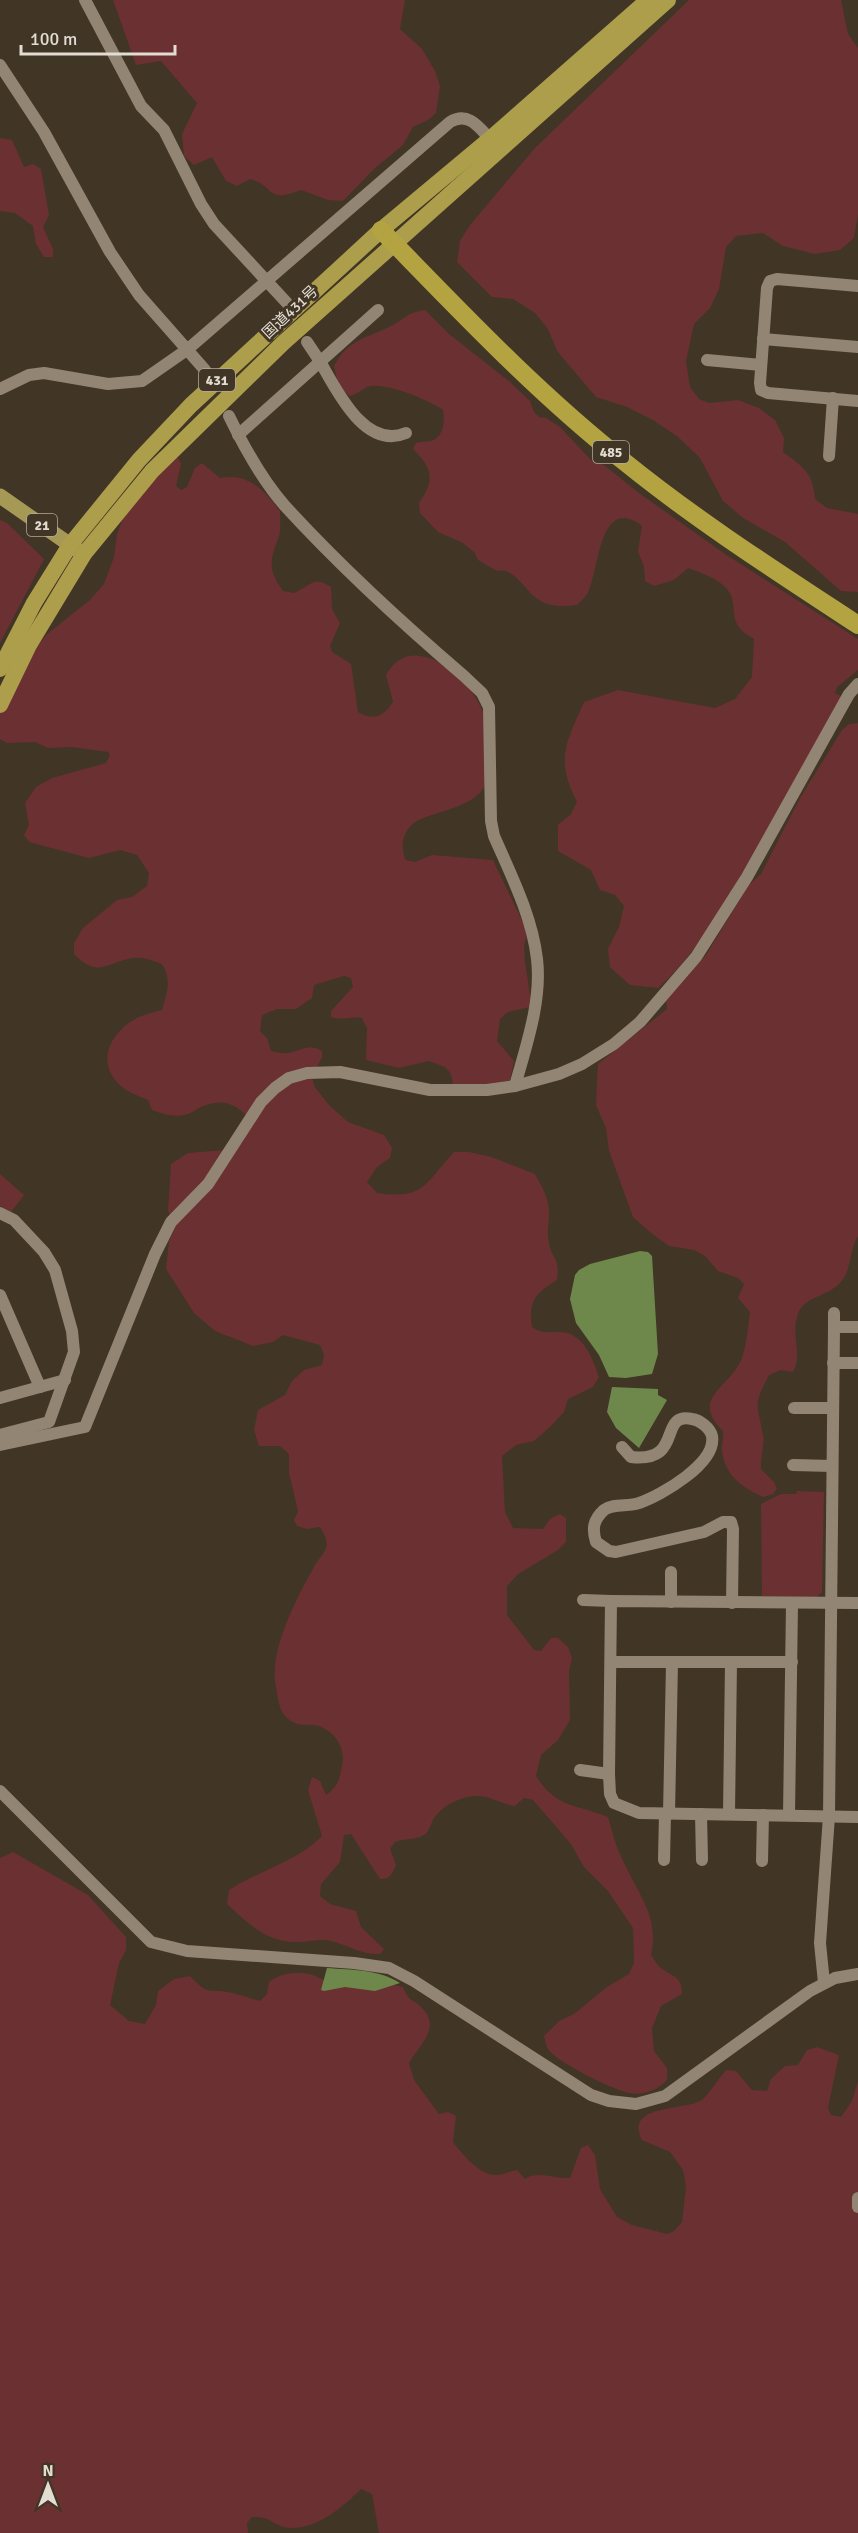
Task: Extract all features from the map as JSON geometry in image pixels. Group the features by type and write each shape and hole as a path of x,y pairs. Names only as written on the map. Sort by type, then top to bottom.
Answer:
{"highway":[{"name":"国道431号","path":"0,669 34,603 77,549 152,471 490,139 648,0"},
{"name":"国道431号","path":"388,237 668,0"},
{"name":"485","path":"388,237 519,370 626,464 765,564 858,625"},
{"name":"国道431号","path":"0,705 77,549"}],"main road":[{"name":"21","path":"0,496 77,549"}],"street":[{"path":"85,0 141,106 164,130 201,204 214,224 287,303"},
{"path":"0,65 44,132 110,252 139,295 205,370"},
{"path":"0,389 29,375 44,373 108,384 142,381 188,349 455,119 462,118 473,122 490,139"},
{"path":"858,286 772,279 767,288 760,387 764,392 858,401"},
{"path":"238,435 378,310"},
{"path":"763,339 858,347"},
{"path":"308,342 350,412 372,431 389,438 406,433"},
{"path":"707,360 761,365"},
{"path":"829,456 833,398"},
{"path":"229,416 238,435 284,505 310,533 482,693 489,707 491,821 494,836 529,923 537,959 536,992 530,1031 514,1086"},
{"path":"0,1445 59,1431 81,1429 87,1424 155,1254 171,1222 207,1184 261,1102 289,1078 308,1073 340,1072 430,1090 487,1090 514,1086 559,1074 582,1064 614,1044 639,1022 696,957 747,877 849,694 858,684"},
{"path":"0,1213 14,1220 45,1252 55,1269 72,1331 74,1352 49,1422 0,1435"},
{"path":"0,1295 40,1387"},
{"path":"824,1983 820,1943 829,1816 834,1313"},
{"path":"834,1327 858,1327"},
{"path":"833,1363 858,1363"},
{"path":"0,1398 65,1380"},
{"path":"794,1408 832,1408"},
{"path":"622,1447 631,1457 645,1459 658,1455 664,1449 671,1428 679,1420 691,1419 704,1424 712,1432 713,1444 707,1458 696,1468 663,1492 638,1504 607,1508 596,1517 592,1530 596,1542 609,1551 616,1552 704,1532 723,1522 731,1522 733,1529 732,1603"},
{"path":"793,1465 832,1466"},
{"path":"671,1572 671,1602"},
{"path":"583,1600 858,1603"},
{"path":"611,1601 609,1774 610,1794 614,1803 639,1813 858,1817"},
{"path":"789,1815 792,1604"},
{"path":"611,1662 792,1662"},
{"path":"664,1860 672,1663"},
{"path":"729,1814 731,1663"},
{"path":"580,1770 609,1774"},
{"path":"0,1791 151,1942 187,1951 354,1963 389,1968 424,1987 561,2077 591,2095 609,2101 636,2104 664,2096 824,1983 858,1974"},
{"path":"701,1814 702,1860"},
{"path":"762,1861 763,1815"},
{"path":"858,2198 858,2207"}],"shaded area":[{"path":"113,0 405,0 400,29 422,49 435,71 440,86 436,113 428,120 413,127 403,145 375,168 343,201 328,200 301,190 276,195 250,179 237,186 226,181 212,157 194,165 184,156 182,134 197,103 161,61 136,65"},
{"path":"689,0 841,0 848,34 858,48 858,214 854,238 840,250 815,254 783,246 763,233 736,236 726,247 719,289 710,308 694,324 686,361 690,387 699,399 709,403 738,400 759,408 775,420 784,438 783,452 806,471 812,482 815,499 827,508 858,514 858,592 841,591 785,542 743,518 723,501 700,458 678,437 653,420 627,407 596,397 557,351 548,329 535,313 513,299 492,297 457,262 460,241 470,225 535,148"},
{"path":"0,138 12,140 24,167 33,164 41,169 49,215 43,227 53,249 53,257 44,257 36,244 33,226 15,213 0,211"},
{"path":"425,310 449,334 510,382 530,401 534,412 539,417 546,418 560,427 592,461 604,465 639,493 725,554 858,639 858,670 837,687 835,693 841,696 837,711 708,929 680,966 658,988 630,985 610,967 608,949 619,927 624,906 615,895 600,890 591,870 558,851 558,825 571,814 577,802 566,774 568,740 584,702 618,690 715,708 735,699 752,677 754,639 738,626 730,594 714,579 688,568 674,580 654,586 645,581 644,567 638,551 642,526 628,519 617,519 609,526 588,592 577,605 567,606 553,605 539,600 515,576 504,571 497,571 478,560 475,553 463,543 438,532 420,513 419,503 428,488 430,475 425,463 413,449 416,443 431,441 439,436 444,423 443,410 417,397 384,387 367,387 350,396 339,388 334,366 352,344 391,326 410,314"},
{"path":"178,457 181,464 176,486 181,490 187,487 195,468 202,463 220,478 239,478 255,485 280,511 280,533 272,558 274,576 283,591 294,593 316,582 331,587 332,609 340,623 330,646 332,652 351,664 358,712 373,717 385,711 393,702 386,675 398,661 412,656 427,657 443,664 457,676 480,704 485,719 487,775 485,786 469,801 414,823 405,835 403,850 406,860 415,862 432,855 493,860 528,933 524,945 530,1007 508,1012 500,1019 497,1041 514,1061 510,1080 502,1090 463,1094 453,1084 451,1074 445,1067 429,1061 399,1068 366,1060 367,1028 362,1018 331,1017 331,1011 353,987 351,978 344,976 314,985 312,998 296,1009 277,1009 262,1015 260,1031 267,1038 271,1051 285,1053 312,1047 322,1051 322,1057 312,1077 314,1086 329,1105 348,1122 384,1135 392,1148 390,1158 377,1167 367,1182 377,1193 393,1195 415,1191 430,1180 454,1152 469,1152 491,1157 535,1174 546,1195 549,1210 548,1239 557,1263 558,1273 557,1280 535,1299 531,1311 532,1327 542,1332 560,1332 575,1336 586,1348 599,1377 593,1387 568,1399 564,1412 534,1441 516,1445 502,1456 505,1512 513,1528 543,1529 550,1519 560,1514 566,1518 566,1542 558,1550 518,1574 507,1586 507,1615 534,1650 541,1651 551,1638 558,1638 568,1647 572,1658 569,1671 570,1720 558,1740 541,1755 536,1776 559,1800 608,1817 615,1842 649,1916 653,1941 651,1955 660,1967 676,1977 682,1988 682,1994 661,2006 652,2028 654,2051 667,2068 667,2080 659,2087 645,2093 629,2093 599,2081 573,2068 548,2049 544,2036 559,2021 574,2014 607,1987 629,1974 634,1963 633,1928 608,1891 584,1867 571,1844 533,1800 524,1798 515,1806 487,1797 473,1796 446,1806 435,1816 424,1835 395,1842 390,1849 396,1865 386,1879 380,1879 351,1834 344,1835 340,1862 321,1884 320,1896 330,1904 356,1911 361,1927 384,1949 380,1954 366,1953 327,1940 298,1942 277,1939 259,1931 227,1904 229,1890 290,1859 322,1836 308,1790 312,1777 320,1781 326,1795 338,1782 342,1765 341,1747 330,1732 319,1726 295,1723 285,1716 279,1705 275,1668 281,1638 300,1593 315,1564 325,1551 326,1542 320,1527 307,1529 297,1526 294,1520 298,1511 289,1473 289,1454 280,1446 259,1446 254,1430 258,1410 285,1395 292,1381 304,1370 322,1365 324,1355 320,1345 283,1335 273,1342 253,1346 215,1331 194,1313 166,1269 169,1241 175,1228 168,1211 171,1164 188,1153 237,1149 251,1121 242,1111 220,1102 203,1106 184,1115 160,1113 152,1110 148,1100 126,1090 116,1081 107,1061 108,1050 119,1032 128,1024 142,1016 162,1010 167,992 167,975 162,964 141,958 103,967 90,966 74,954 74,943 83,928 117,900 132,897 147,886 149,873 137,855 120,850 89,858 29,842 24,835 29,825 25,803 36,787 52,778 106,763 110,755 108,752 71,747 48,748 35,742 7,743 0,739 0,711 30,656 46,635 90,600 104,584 114,557 117,534 128,506"},
{"path":"0,520 7,523 44,559 0,643"},
{"path":"858,723 858,1236 844,1278 834,1288 810,1301 800,1310 795,1331 797,1358 793,1372 781,1370 769,1375 760,1393 758,1410 763,1438 761,1469 774,1482 777,1489 773,1494 763,1497 742,1485 731,1474 722,1451 723,1431 710,1412 713,1396 738,1366 743,1355 750,1312 738,1298 744,1284 738,1278 718,1271 705,1256 694,1250 669,1246 633,1217 609,1151 606,1128 596,1105 598,1064 667,1009 666,1001 706,955 749,885 761,874 800,798 842,730 849,724"},
{"path":"0,1174 24,1195 11,1212 0,1206"},
{"path":"640,1251 648,1252 652,1256 658,1354 652,1374 626,1378 609,1377 599,1355 576,1323 570,1299 575,1275 590,1264"},
{"path":"612,1387 658,1389 658,1395 667,1400 639,1448 616,1428 607,1412"},
{"path":"797,1491 824,1492 822,1592 817,1597 762,1596 761,1504 781,1494 796,1494"},
{"path":"13,1852 88,1895 126,1937 126,1950 119,1963 110,2005 129,2021 145,2024 156,2005 158,1991 174,1979 190,1976 206,1989 224,1991 260,2001 267,1994 269,1982 291,1973 315,1976 329,1984 387,1983 403,1987 410,1998 428,2015 430,2022 427,2036 409,2063 414,2080 439,2114 448,2112 456,2116 453,2142 472,2164 492,2175 517,2170 525,2179 535,2175 570,2178 581,2148 588,2145 595,2155 600,2189 617,2217 632,2225 667,2234 674,2231 682,2222 686,2187 683,2170 670,2152 642,2140 639,2128 641,2120 648,2114 702,2100 726,2070 736,2071 752,2090 767,2091 771,2079 785,2066 798,2065 807,2050 817,2047 839,2055 828,2108 831,2115 841,2117 852,2101 858,2081 858,2533 379,2533 372,2494 361,2489 336,2511 316,2523 294,2528 283,2527 266,2519 252,2517 247,2523 248,2533 0,2533 0,1858"},
{"path":"327,1968 374,1973 400,1983 375,1991 345,1987 324,1991 321,1990"}]}
